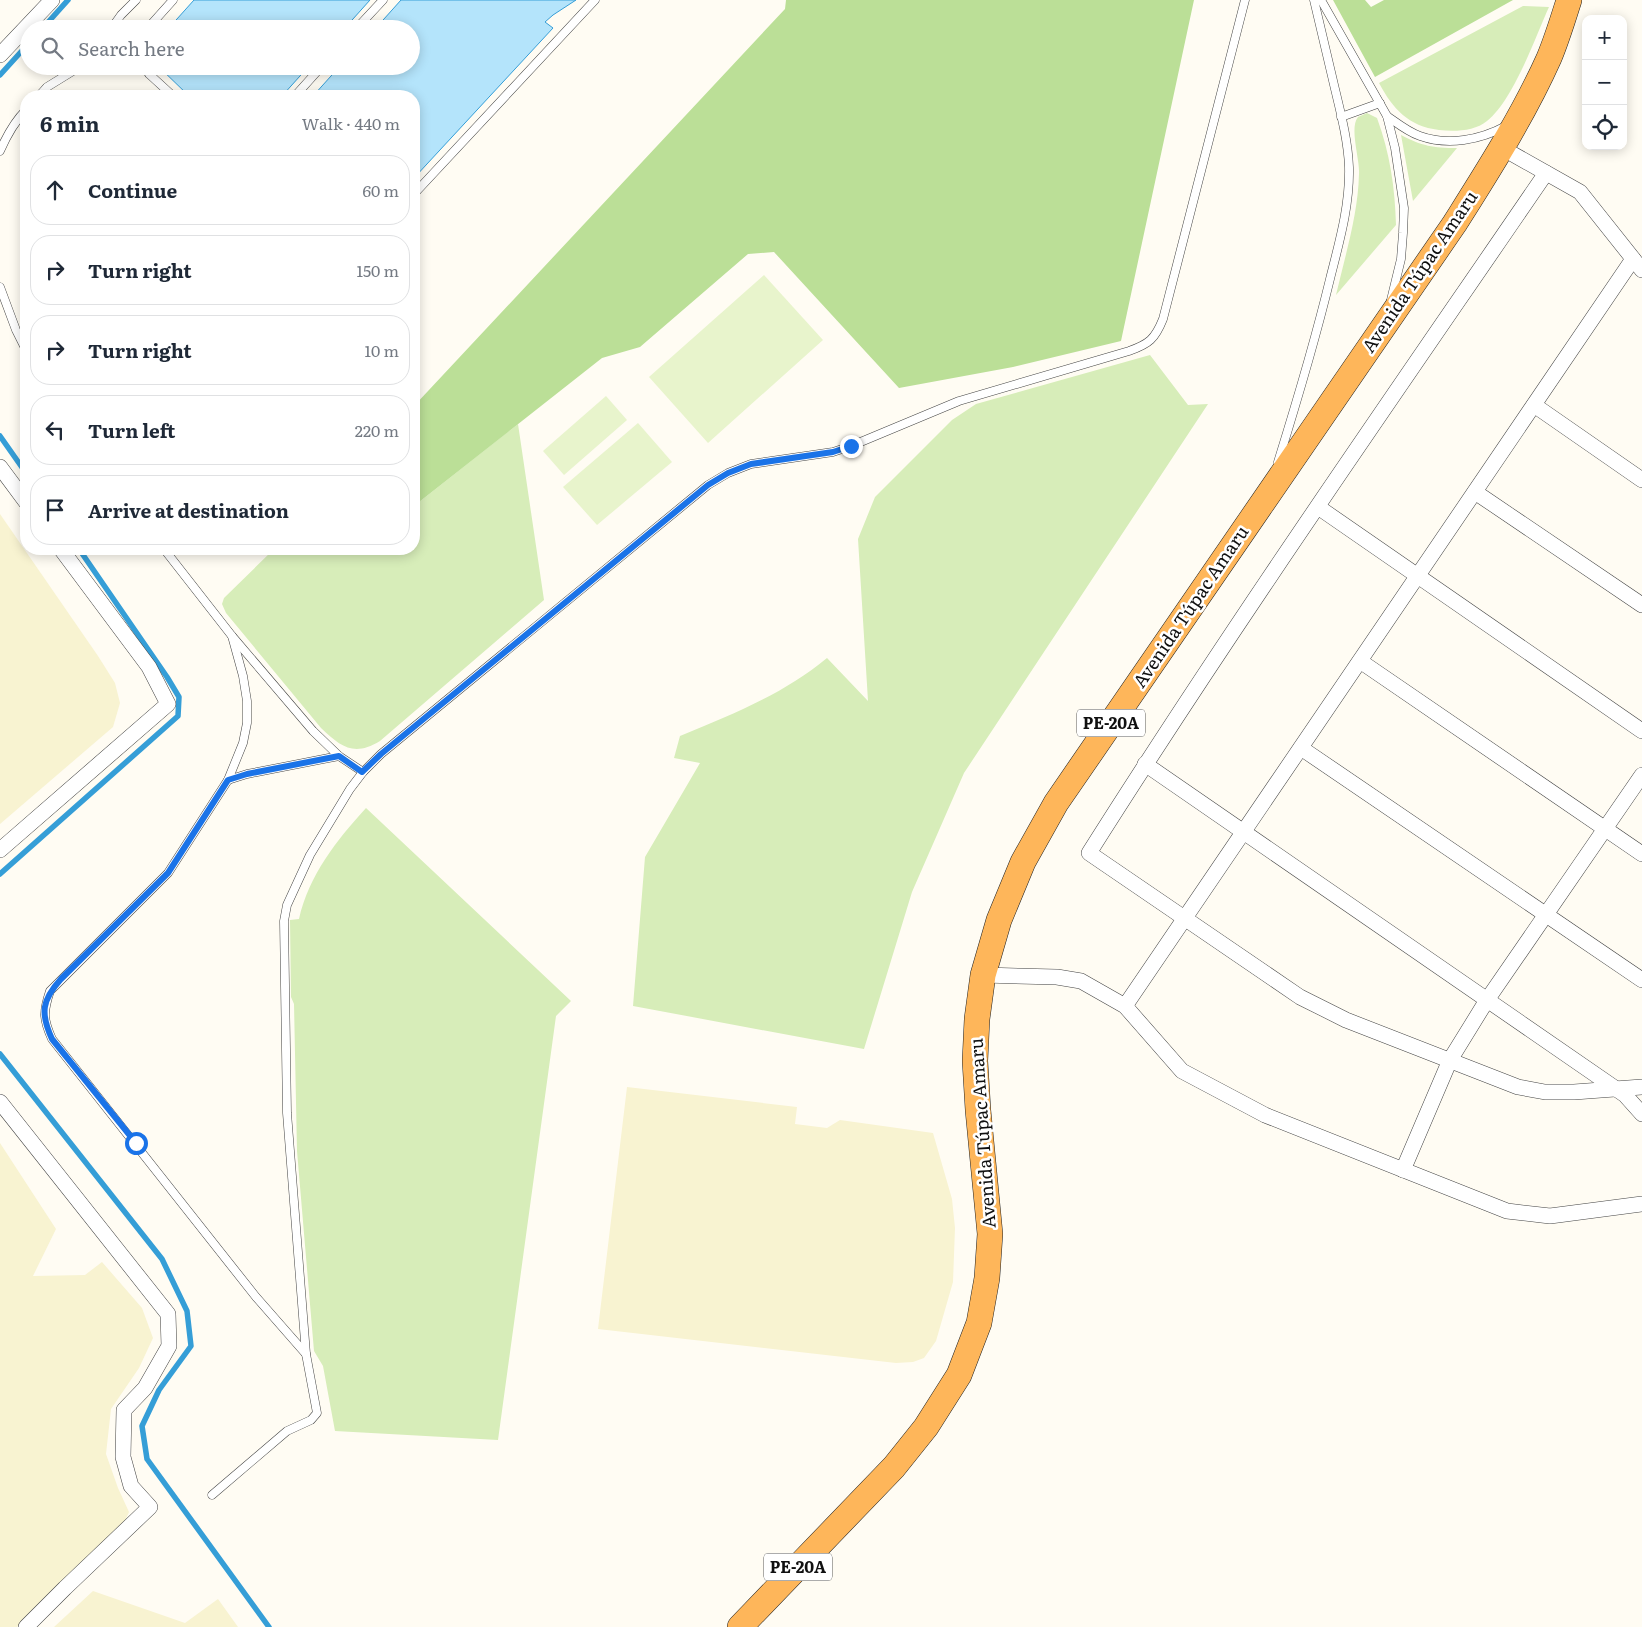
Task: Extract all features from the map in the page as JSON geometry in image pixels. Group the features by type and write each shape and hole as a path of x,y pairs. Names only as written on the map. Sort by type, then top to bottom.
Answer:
{"highway":[{"name":"Avenida Túpac Amaru","path":"740,1627 894,1467 926,1427 959,1375 979,1323 987,1278 990,1234 978,1110 975,1061 976,1019 983,975 999,920 1023,862 1056,803 1455,223 1520,118 1550,56 1569,0"}],"street":[{"path":"33,20 52,0"},
{"path":"0,55 20,34"},
{"path":"1125,1006 1534,405 1638,264 1580,192 1502,148"},
{"path":"1546,173 1145,764 1089,852 1300,997 1346,1020 1518,1087 1545,1092 1642,1087"},
{"path":"1534,405 1642,480"},
{"path":"0,467 20,494"},
{"path":"1475,492 1642,605"},
{"path":"1318,507 1642,731"},
{"path":"0,850 168,704 149,666 66,555"},
{"path":"1360,661 1642,854"},
{"path":"1301,748 1642,980"},
{"path":"1145,764 1625,1095 1642,1114"},
{"path":"1402,1170 1450,1060 1487,1000 1642,775"},
{"path":"983,975 1057,977 1081,981 1125,1006 1182,1071 1265,1115 1507,1211 1550,1216 1642,1204"},
{"path":"0,1102 168,1314 169,1346 145,1388 124,1410 123,1457 131,1486 150,1507 26,1627"}],"lane":[{"path":"118,20 136,0"},
{"path":"155,20 173,0"},
{"path":"364,20 382,0"},
{"path":"420,188 595,0"},
{"path":"212,1495 287,1431 312,1420 317,1413 306,1354 287,1113 284,921 287,905 310,855 362,772 381,754 708,485 728,473 751,464 833,452 959,401 1129,351 1143,346 1152,340 1158,333 1163,319 1245,0"},
{"path":"1268,494 1311,356 1346,211 1349,167 1342,117 1314,0"},
{"path":"1321,0 1387,116 1401,181 1404,208 1401,259 1394,289 1380,332"},
{"path":"44,90 66,75"},
{"path":"150,75 167,90"},
{"path":"300,90 314,75"},
{"path":"1342,117 1380,103"},
{"path":"1387,116 1420,136 1436,140 1456,141 1476,139 1493,133 1520,118"},
{"path":"0,151 11,128 20,117"},
{"path":"0,287 20,338"},
{"path":"169,555 232,636 313,731 339,756 362,772"},
{"path":"232,636 243,676 247,701 247,723 243,743 228,780 168,873 50,991 44,1007 46,1025 52,1039 256,1297 306,1354"},
{"path":"228,780 247,774 339,756"}],"shaded area":[{"path":"0,514 20,543 20,555 28,555 98,656 115,683 120,703 113,727 0,824"},
{"path":"627,1087 797,1107 795,1124 827,1128 840,1120 933,1133 952,1199 955,1228 953,1282 936,1341 924,1358 913,1362 896,1363 598,1329"},
{"path":"0,1143 56,1229 33,1276 85,1275 102,1262 142,1308 153,1338 139,1368 111,1409 106,1454 129,1512 124,1523 17,1627 0,1627"},
{"path":"93,1591 185,1623 218,1599 238,1627 54,1627"}],"green space":[{"path":"786,0 1194,0 1121,341 1013,367 899,388 774,252 748,254 640,347 602,358 420,501 420,400 785,9"},
{"path":"1333,0 1365,0 1371,7 1384,0 1513,0 1375,77"},
{"path":"1523,6 1549,7 1506,99 1497,112 1487,121 1477,127 1458,131 1428,128 1410,120 1390,101 1379,83"},
{"path":"1367,113 1377,118 1385,144 1393,184 1396,225 1336,295 1350,235 1358,189 1359,168 1355,136 1356,122 1358,117"},
{"path":"1401,135 1428,146 1457,148 1413,201"},
{"path":"764,275 823,340 708,443 649,377"},
{"path":"1150,355 1188,405 1208,404 964,773 912,892 864,1049 633,1006 645,857 700,763 674,758 680,736 775,693 827,658 868,701 858,539 875,497 952,420 976,404"},
{"path":"606,396 627,420 564,475 543,451"},
{"path":"638,423 672,462 597,525 563,487"},
{"path":"518,424 544,600 380,741 363,748 348,748 321,728 226,613 222,604 224,598 268,555 420,555 420,501"},
{"path":"366,808 571,1001 556,1016 498,1440 335,1431 323,1366 314,1351 297,1151 290,920 299,919 309,888 325,859"}],"water":[{"path":"194,0 370,0 352,20 176,20"},
{"path":"401,0 576,0 545,22 553,28 420,172 420,90 318,90 332,75 420,75 420,20 383,20"},
{"path":"167,75 301,75 287,90 183,90"}],"waterway":[{"path":"50,20 68,0"},
{"path":"0,75 20,53"},
{"path":"0,436 20,464"},
{"path":"0,874 178,716 179,697 83,555"},
{"path":"0,1054 162,1259 187,1311 191,1346 159,1390 142,1426 147,1459 269,1627"}],"route":[{"path":"136,1143 52,1039 46,1025 44,1007 50,991 61,979 168,873 228,780 247,774 339,756 362,772 381,754 708,485 728,473 751,464 833,452 851,446"}]}
